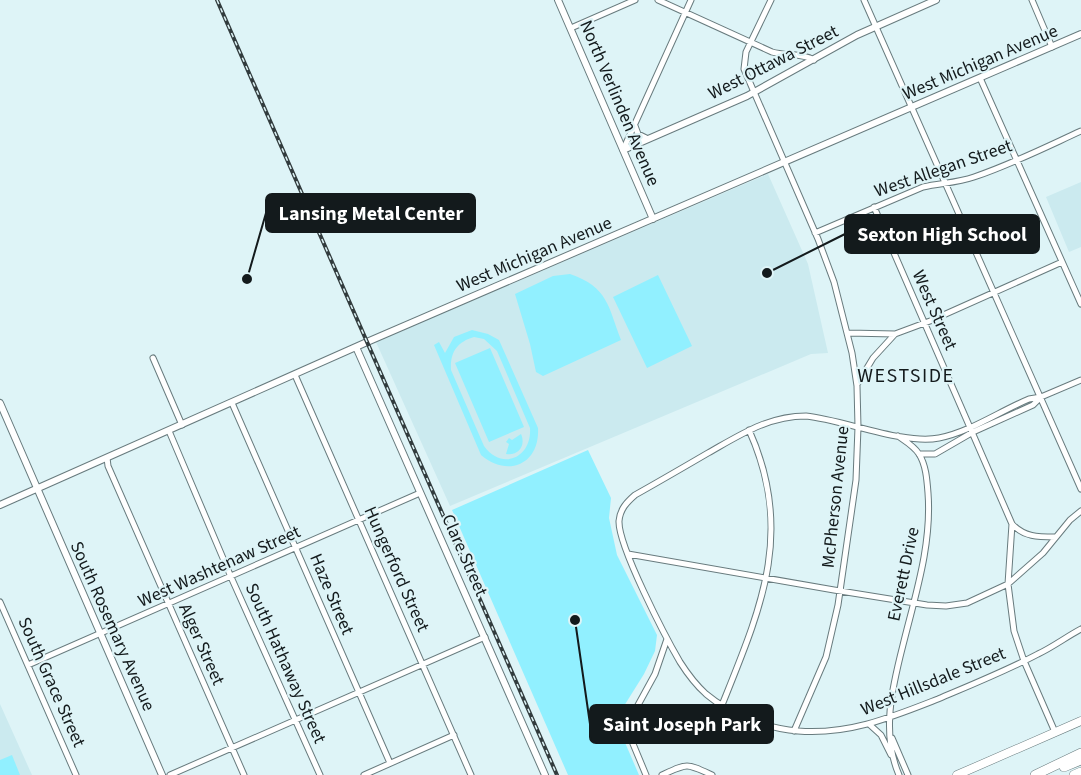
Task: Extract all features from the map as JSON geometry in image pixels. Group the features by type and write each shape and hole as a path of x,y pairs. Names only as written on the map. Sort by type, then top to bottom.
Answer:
{"highway":[{"path":"1035,775 1081,753"},
{"path":"1047,775 1081,760"},
{"path":"1074,775 1081,772"}],"main road":[{"path":"957,775 1081,721"}],"street":[{"name":"North Verlinden Avenue","path":"558,0 653,219"},
{"path":"571,28 635,0"},
{"path":"658,0 778,54 809,57 814,60"},
{"path":"623,150 691,0"},
{"name":"McPherson Avenue","path":"771,0 751,42 744,60 744,69 834,282 848,333 857,386 856,480 840,591 831,640 795,731"},
{"path":"864,0 1081,489"},
{"name":"West Ottawa Street","path":"623,150 753,93 876,26 936,0"},
{"path":"1032,0 1052,47"},
{"name":"West Michigan Avenue","path":"0,505 356,347 1081,34"},
{"path":"980,78 1081,304"},
{"path":"635,124 638,134 648,139"},
{"name":"West Allegan Street","path":"815,233 923,187 971,178 1081,131"},
{"name":"West Street","path":"874,207 1012,524 1008,584 1014,631 1024,662 1054,732"},
{"path":"848,333 895,334 1062,262"},
{"path":"857,386 873,358 895,334"},
{"name":"Clare Street","path":"356,347 545,775"},
{"path":"153,358 182,425"},
{"name":"Hungerford Street","path":"295,375 471,775"},
{"path":"897,435 919,454 935,454 972,429 1029,399 1041,397 1081,380"},
{"name":"South Rosemary Avenue","path":"0,403 162,775"},
{"name":"Haze Street","path":"232,403 390,763"},
{"name":"West Hillsdale Street","path":"972,429 937,439 922,439 813,416 792,416 772,420 749,430 635,495 625,504 619,521 628,554 667,639 681,664 699,686 722,705 756,722 795,731 827,731 870,725 890,718 1024,662 1081,629"},
{"path":"722,705 759,610 767,579 772,540 770,497 758,450 749,430"},
{"name":"South Hathaway Street","path":"169,431 231,577 320,775"},
{"name":"Everett Drive","path":"899,775 894,764 890,729 892,691 925,557 929,517 927,475 919,454"},
{"name":"Alger Street","path":"107,458 108,466 244,775"},
{"name":"West Washtenaw Street","path":"28,665 420,493"},
{"path":"628,554 840,591 946,606 968,603 1008,584 1043,553 1055,537 1081,511"},
{"path":"1012,524 1030,536 1055,537"},
{"name":"South Grace Street","path":"0,602 76,775"},
{"path":"170,775 485,637"},
{"path":"646,775 626,727 655,674 667,639"},
{"path":"870,725 881,735 894,764"},
{"name":"Everett Drive","path":"890,729 908,775"},
{"path":"364,775 454,735"},
{"path":"662,775 684,765 699,768 712,775"}],"shaded area":[{"path":"768,174 808,264 828,353 811,354 450,506 376,342"},
{"path":"1081,182 1081,247 1069,252 1046,197"},
{"path":"570,274 592,285 605,299 621,340 543,376 536,372 515,294 553,276"},
{"path":"658,275 692,346 647,368 613,297"},
{"path":"472,330 488,334 499,340 538,428 534,451 520,464 502,466 481,455 434,345 439,342 445,353 454,337","holes":["474,337 484,339 497,351 530,428 526,447 514,458 499,458 491,454 484,446 451,370 453,353 459,345"]},
{"path":"490,348 524,427 489,442 455,363"},
{"path":"521,434 523,442 520,449 515,453 506,454 509,444 506,442 509,438 512,440"},
{"path":"588,450 611,498 609,518 617,555 657,635 655,651 644,674 619,714 617,724 639,775 568,775 452,510"},
{"path":"0,704 32,775 0,775"},
{"path":"12,755 20,775 0,775 0,760"}],"railway":[{"path":"217,0 557,775"}],"place":[{"name":"Sexton High School","path":"767,273"},
{"name":"Lansing Metal Center","path":"247,279"},
{"name":"Saint Joseph Park","path":"575,620"}],"district":[{"name":"WESTSIDE","path":"906,375"}]}
